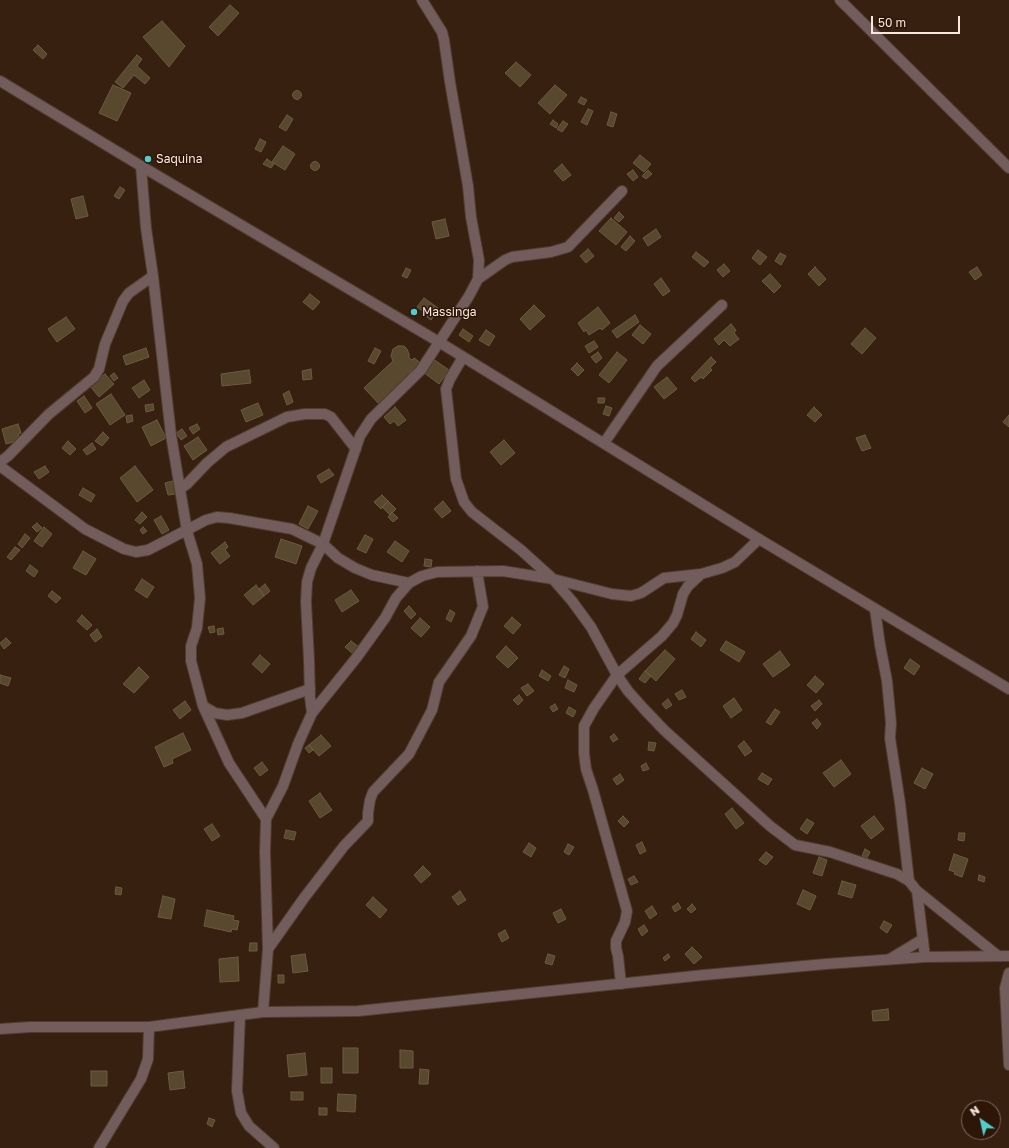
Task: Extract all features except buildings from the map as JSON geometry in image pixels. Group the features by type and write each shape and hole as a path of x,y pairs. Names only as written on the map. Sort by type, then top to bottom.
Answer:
{"street":[{"path":"312,713 306,602 307,582 311,568 323,544 360,436 371,419 421,370 469,296 478,279 479,260 444,40 442,32 422,0"},
{"path":"840,0 1009,168"},
{"path":"0,81 439,342 759,539 1009,689"},
{"path":"141,166 146,228 171,434 187,531 197,564 200,598 197,628 191,646 191,661 203,706 229,763 266,819"},
{"path":"478,279 505,260 512,257 551,252 568,247 622,191"},
{"path":"0,462 8,456 49,414 94,377 99,369 105,344 123,301 128,293 153,276"},
{"path":"604,443 656,366 722,305"},
{"path":"463,358 450,378 446,389 456,479 464,502 472,512 521,550 553,579 572,601 591,627 617,675 628,691 664,730 770,826 795,845 830,852 897,874 909,881 916,891 998,956"},
{"path":"181,488 188,484 207,463 226,447 287,417 306,414 325,414 331,417 356,449"},
{"path":"0,466 85,529 124,549 136,552 148,550 206,520 217,517 292,529 323,544 338,558 355,568 372,575 409,583"},
{"path":"263,1012 268,949 264,852 266,819 283,786 298,744 312,713 357,657 385,618 396,598 409,583 422,576 437,572 503,571 553,579 612,594 631,596 642,593 664,578 701,574 722,568 735,562 759,539"},
{"path":"268,949 304,898 344,846 366,824 368,821 370,800 373,792 409,754 413,747 432,710 439,682 471,636 482,609 476,571"},
{"path":"621,984 616,940 625,922 627,911 586,769 584,753 584,726 594,708 617,675 662,636 673,623 678,614 683,594 688,586 701,574"},
{"path":"875,609 887,681 892,723 890,738 900,803 909,881"},
{"path":"203,706 215,713 227,715 242,713 310,689"},
{"path":"916,891 925,957"},
{"path":"890,960 923,939"},
{"path":"0,1029 30,1027 149,1027 263,1012 358,1011 719,974 925,957 1009,956"},
{"path":"1009,973 1005,988 1009,1065"},
{"path":"240,1015 237,1091 241,1113 249,1126 274,1148"},
{"path":"99,1148 141,1079 148,1059 149,1027"}],"place":[{"name":"Saquina","path":"148,159"},
{"name":"Massinga","path":"414,312"}]}
